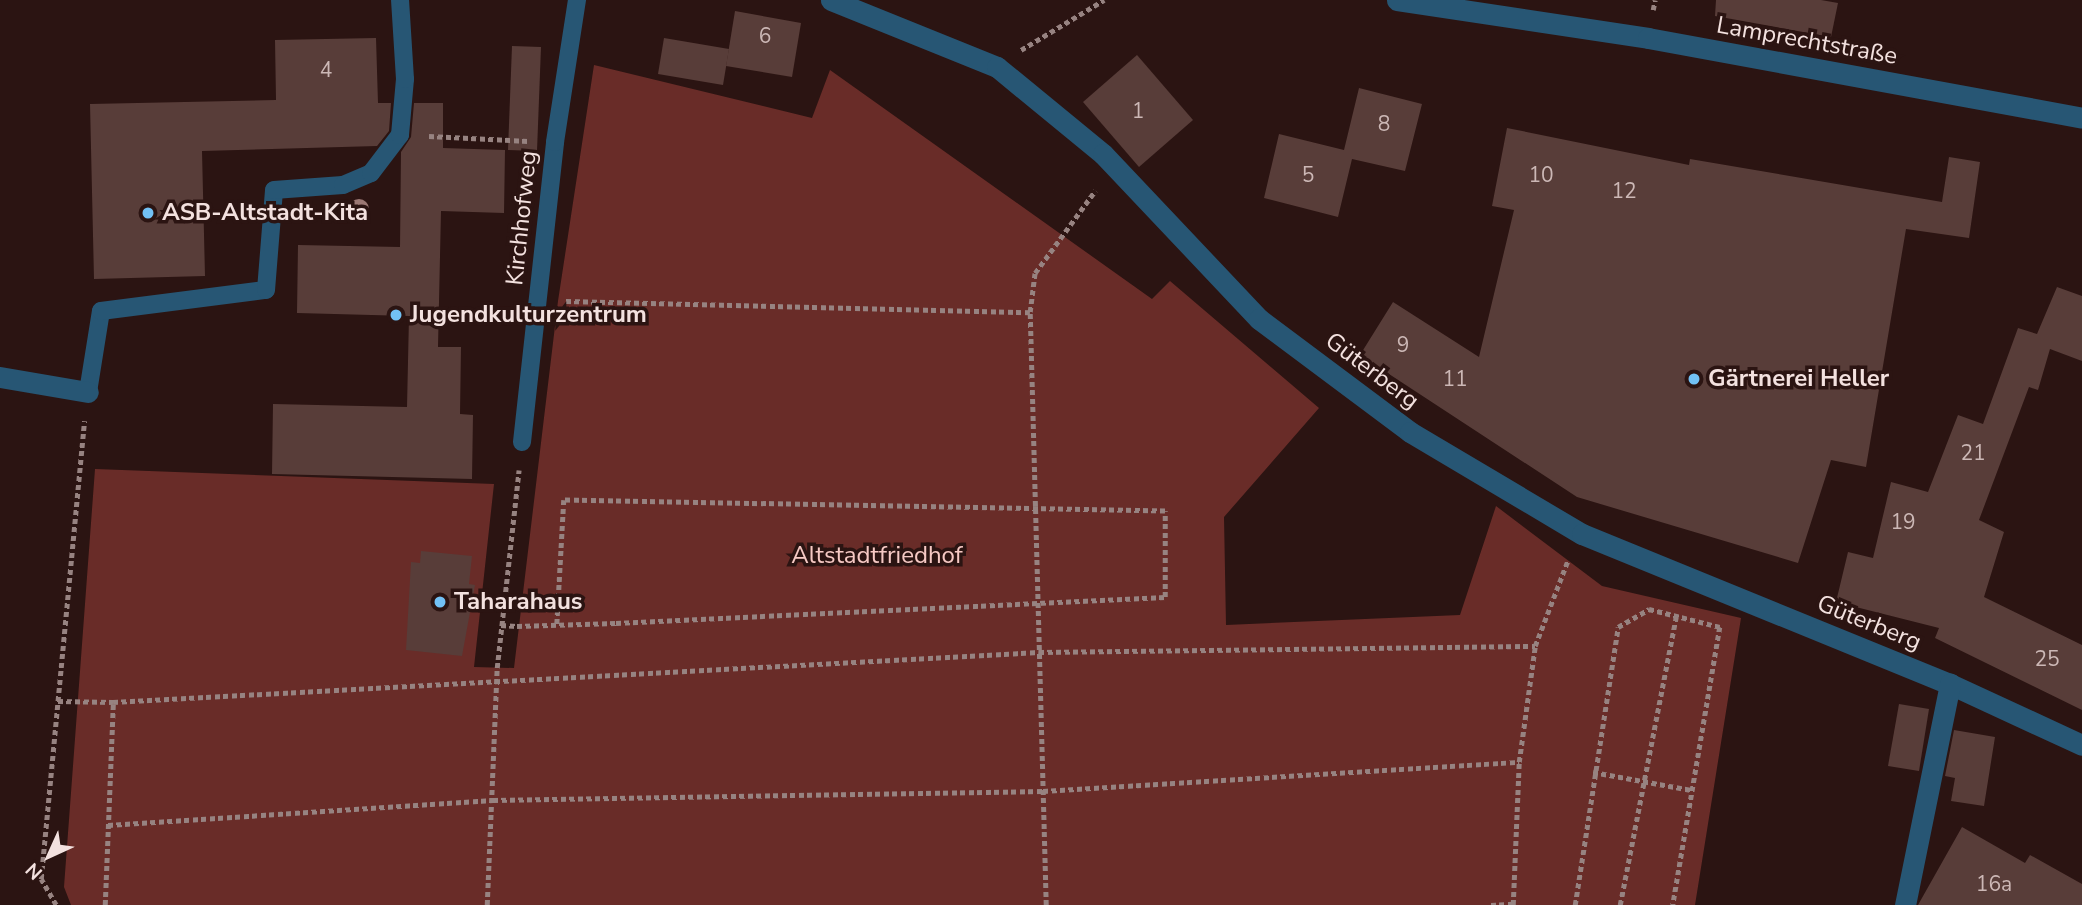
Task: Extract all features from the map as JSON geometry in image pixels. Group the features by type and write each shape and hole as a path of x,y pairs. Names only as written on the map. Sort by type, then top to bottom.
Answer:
{"street":[{"name":"Güterberg","path":"831,0 997,67 1114,166 1259,319 1410,432 1582,534 1950,684 2082,745"},
{"name":"Lamprechtstraße","path":"1397,0 1648,38 2082,118"},
{"path":"0,377 88,393"},
{"path":"1906,904 1950,684"}],"lane":[{"path":"88,393 101,311 266,290 274,190 343,185 371,173 400,135 405,79 400,0"},
{"name":"Kirchhofweg","path":"522,442 555,142 577,0"}],"path":[{"path":"1042,35 1104,0"},
{"path":"1653,8 1655,0"},
{"path":"400,135 555,142"},
{"path":"1046,905 1030,312 1035,273 1114,166"},
{"path":"537,302 1030,312"},
{"path":"56,905 41,878 88,393"},
{"path":"487,905 501,625 522,442"},
{"path":"501,625 558,624 1038,605 1165,597 1165,511 564,500 558,624"},
{"path":"1491,905 1513,905 1519,762 1535,646 1582,534"},
{"path":"1576,905 1592,772 1618,627 1648,609 1720,627 1673,905"},
{"path":"1620,905 1676,616"},
{"path":"58,701 113,702 1039,652 1535,646"},
{"path":"106,905 113,702"},
{"path":"108,825 493,800 1043,791 1519,762"},
{"path":"1592,772 1692,790"}],"green space":[{"name":"Altstadtfriedhof","path":"594,65 812,118 830,70 1152,299 1170,281 1319,408 1224,517 1226,625 1460,615 1496,506 1602,586 1741,618 1695,905 71,905 64,887 95,469 494,484 474,667 514,668 558,301"}],"building":[{"path":"1716,0 1821,0 1838,3 1831,37 1715,16"},
{"path":"735,11 801,23 792,77 726,66"},
{"name":"ASB-Altstadt-Kita","path":"376,38 378,103 391,103 389,131 377,146 202,151 205,276 94,279 90,104 276,100 275,40"},
{"path":"664,38 729,49 723,85 658,74"},
{"path":"512,46 541,47 537,151 508,150"},
{"path":"1137,55 1193,120 1139,167 1083,102"},
{"path":"1359,88 1422,104 1405,171 1352,159 1338,217 1264,198 1279,134 1344,150"},
{"name":"Jugendkulturzentrum","path":"414,103 443,103 443,148 505,150 504,213 441,211 438,347 461,347 460,414 473,415 472,479 272,474 273,404 407,407 409,316 297,313 298,245 400,247 401,152 411,137"},
{"name":"Gärtnerei Heller","path":"1507,128 1689,165 1690,159 1942,202 1949,157 1980,162 1969,238 1906,229 1866,467 1831,460 1798,563 1577,497 1360,355 1393,302 1479,357 1514,210 1492,206"},
{"path":"2057,287 2082,296 2082,361 2050,349 2038,390 2029,387 1979,520 2004,532 1984,597 2082,645 2082,710 1935,638 1939,628 1836,602 1848,552 1873,558 1891,482 1928,492 1958,415 1983,424 2018,328 2037,334"},
{"name":"Taharahaus","path":"421,551 472,556 469,584 475,585 462,656 406,650 411,562 420,563"},
{"path":"1899,704 1929,709 1919,771 1888,766"},
{"path":"1954,730 1995,737 1984,806 1951,801 1955,778 1945,776"},
{"path":"1962,827 2025,863 2030,855 2082,884 2082,905 1918,905"}],"place":[{"name":"ASB-Altstadt-Kita","path":"148,213"},
{"name":"Jugendkulturzentrum","path":"396,315"},
{"name":"Gärtnerei Heller","path":"1694,379"},
{"name":"Taharahaus","path":"440,602"}]}
